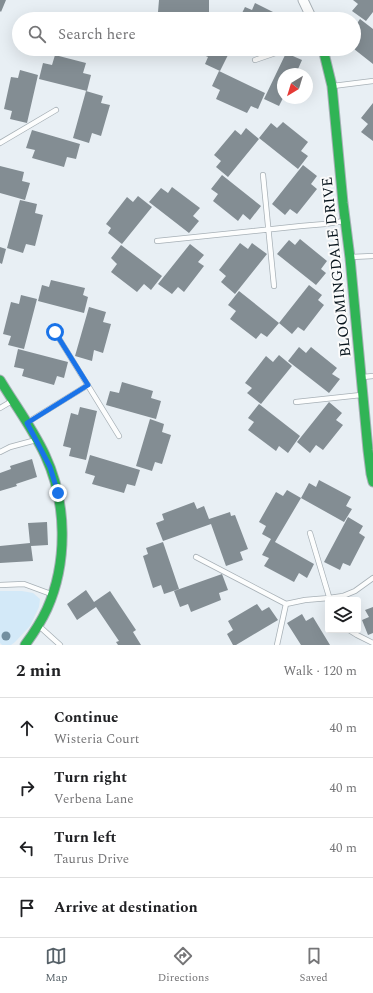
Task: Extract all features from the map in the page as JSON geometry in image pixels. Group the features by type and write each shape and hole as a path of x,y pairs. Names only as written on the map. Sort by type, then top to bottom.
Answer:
{"street":[{"path":"302,0 308,12"},
{"name":"BLOOMINGDALE DRIVE","path":"325,56 332,86 344,221 350,258 362,395 373,482"},
{"path":"0,380 27,423 50,467 58,493 61,512 63,535 61,559 52,595 46,611 25,645"}],"lane":[{"path":"255,60 267,56"},
{"path":"332,86 373,80"},
{"path":"0,143 56,110"},
{"path":"263,175 274,286"},
{"path":"157,241 344,221"},
{"path":"350,258 373,256"},
{"path":"55,332 119,436"},
{"path":"361,378 373,376"},
{"path":"27,423 88,385"},
{"path":"296,402 362,395"},
{"path":"0,408 12,401"},
{"path":"0,452 10,447 36,440"},
{"path":"310,533 329,597"},
{"path":"196,557 286,604 306,600 325,599"},
{"path":"339,597 354,591 373,578"},
{"path":"0,585 24,584 52,595"},
{"path":"277,645 286,604"},
{"path":"38,625 60,645"},
{"path":"354,633 373,643"}],"shaded area":[{"path":"0,591 22,591 33,593 40,599 39,607 30,626 11,645 2,645 0,643"}],"building":[{"path":"0,0 6,0 1,12 0,11"},
{"path":"159,0 209,0 209,12 158,12"},
{"path":"353,0 373,0 373,12 366,21 361,17 361,12 352,11 358,4"},
{"path":"255,3 273,12 242,12 245,7 252,10"},
{"path":"361,20 373,29 373,64 361,55"},
{"path":"55,56 86,63 83,73 91,75 87,91 39,79 43,63 52,65"},
{"path":"206,56 228,56 220,71 205,64 208,57"},
{"path":"285,56 293,56 302,60 298,68 279,68"},
{"path":"20,70 38,75 27,123 10,119 12,111 4,109 11,77 18,78"},
{"path":"219,71 265,93 258,109 251,106 247,113 216,99 220,90 212,86"},
{"path":"277,72 277,104 280,104 279,106 264,99"},
{"path":"86,91 103,96 101,103 110,105 101,136 92,133 89,143 73,138"},
{"path":"373,103 373,141 361,132 368,124 361,118"},
{"path":"283,122 308,142 301,151 308,156 298,169 259,138 271,123 277,128"},
{"path":"246,128 259,139 228,177 216,167 221,161 214,155 235,130 241,135"},
{"path":"32,130 80,144 76,159 67,157 64,167 32,158 35,150 26,148"},
{"path":"303,165 317,176 311,184 317,189 297,214 290,209 285,215 272,204"},
{"path":"0,166 24,172 22,181 30,183 25,200 0,193"},
{"path":"222,175 261,206 250,220 243,214 238,221 213,201 218,194 211,189"},
{"path":"172,187 200,208 193,216 199,221 189,233 149,202 161,188 168,193"},
{"path":"138,196 152,207 122,244 108,233 111,228 106,224 127,197 133,202"},
{"path":"20,200 37,204 35,213 43,215 35,246 26,244 23,253 7,248"},
{"path":"300,239 327,261 321,269 326,273 316,285 277,254 289,240 295,245"},
{"path":"240,243 248,249 252,243 267,254 235,294 221,282 226,276 219,270"},
{"path":"190,244 204,255 198,262 204,266 184,292 178,287 172,294 158,284"},
{"path":"121,245 162,276 151,290 144,284 137,292 111,272 117,264 111,258"},
{"path":"0,247 6,249 2,264 0,263"},
{"path":"51,280 85,288 83,295 88,297 84,313 38,301 42,285 49,287"},
{"path":"309,285 322,295 318,300 324,305 304,331 298,327 292,334 279,323"},
{"path":"239,291 279,323 267,337 261,333 256,339 230,319 236,311 228,305"},
{"path":"21,295 37,299 24,349 8,345 11,336 3,334 11,302 19,304"},
{"path":"89,307 106,312 103,322 111,324 103,353 94,350 92,361 75,356"},
{"path":"299,347 306,353 311,347 337,368 332,374 340,379 329,393 288,361"},
{"path":"18,349 68,362 64,378 57,376 54,385 22,376 24,369 14,367"},
{"path":"279,355 292,366 261,404 247,393 252,388 245,383 266,356 273,362"},
{"path":"122,382 153,391 151,398 161,401 156,419 106,405 110,391 119,393"},
{"path":"329,402 342,413 336,420 343,425 323,450 316,445 310,453 297,442"},
{"path":"259,404 300,436 288,453 279,446 276,451 248,430 254,422 248,418"},
{"path":"80,407 97,411 86,460 69,456 71,448 63,446 71,413 78,415"},
{"path":"150,419 164,424 162,432 171,435 162,464 155,462 152,471 136,466"},
{"path":"90,455 140,470 135,486 127,484 124,493 92,484 95,476 85,473"},
{"path":"32,459 37,477 16,484 17,486 0,491 0,473 11,469 10,466"},
{"path":"319,480 351,497 346,506 352,509 344,522 301,498 309,483 316,487"},
{"path":"287,490 301,498 275,542 314,564 307,578 299,573 294,582 264,566 269,558 262,555 271,539 262,534 266,526 259,522 276,492 283,496"},
{"path":"194,502 197,509 204,506 209,519 230,512 231,516 235,515 248,549 240,552 243,560 226,566 211,524 163,541 156,523 164,520 162,514"},
{"path":"348,517 363,526 359,533 365,537 350,566 343,563 340,570 324,562"},
{"path":"47,522 48,545 31,546 33,561 0,563 0,546 30,543 28,523"},
{"path":"163,542 179,589 164,594 161,585 153,588 143,556 148,554 146,548"},
{"path":"222,574 228,590 219,593 221,600 191,612 188,604 180,607 174,591"},
{"path":"86,590 94,602 110,591 136,630 133,632 141,645 118,645 116,642 119,641 96,607 77,620 67,604"},
{"path":"257,604 262,611 269,607 278,620 236,645 233,645 227,634 233,630 228,621"},
{"path":"373,607 373,633 368,635 362,620 369,617 365,610"},
{"path":"302,614 306,621 313,617 330,645 301,645 287,623"}],"traffic: fast":[{"path":"325,56 332,86 368,450 373,482"},
{"path":"0,380 29,426 45,455 58,492 61,512 61,552 59,572 54,591 42,619 25,645"}],"route":[{"path":"55,332 88,385 27,423 50,467 58,493"}]}
